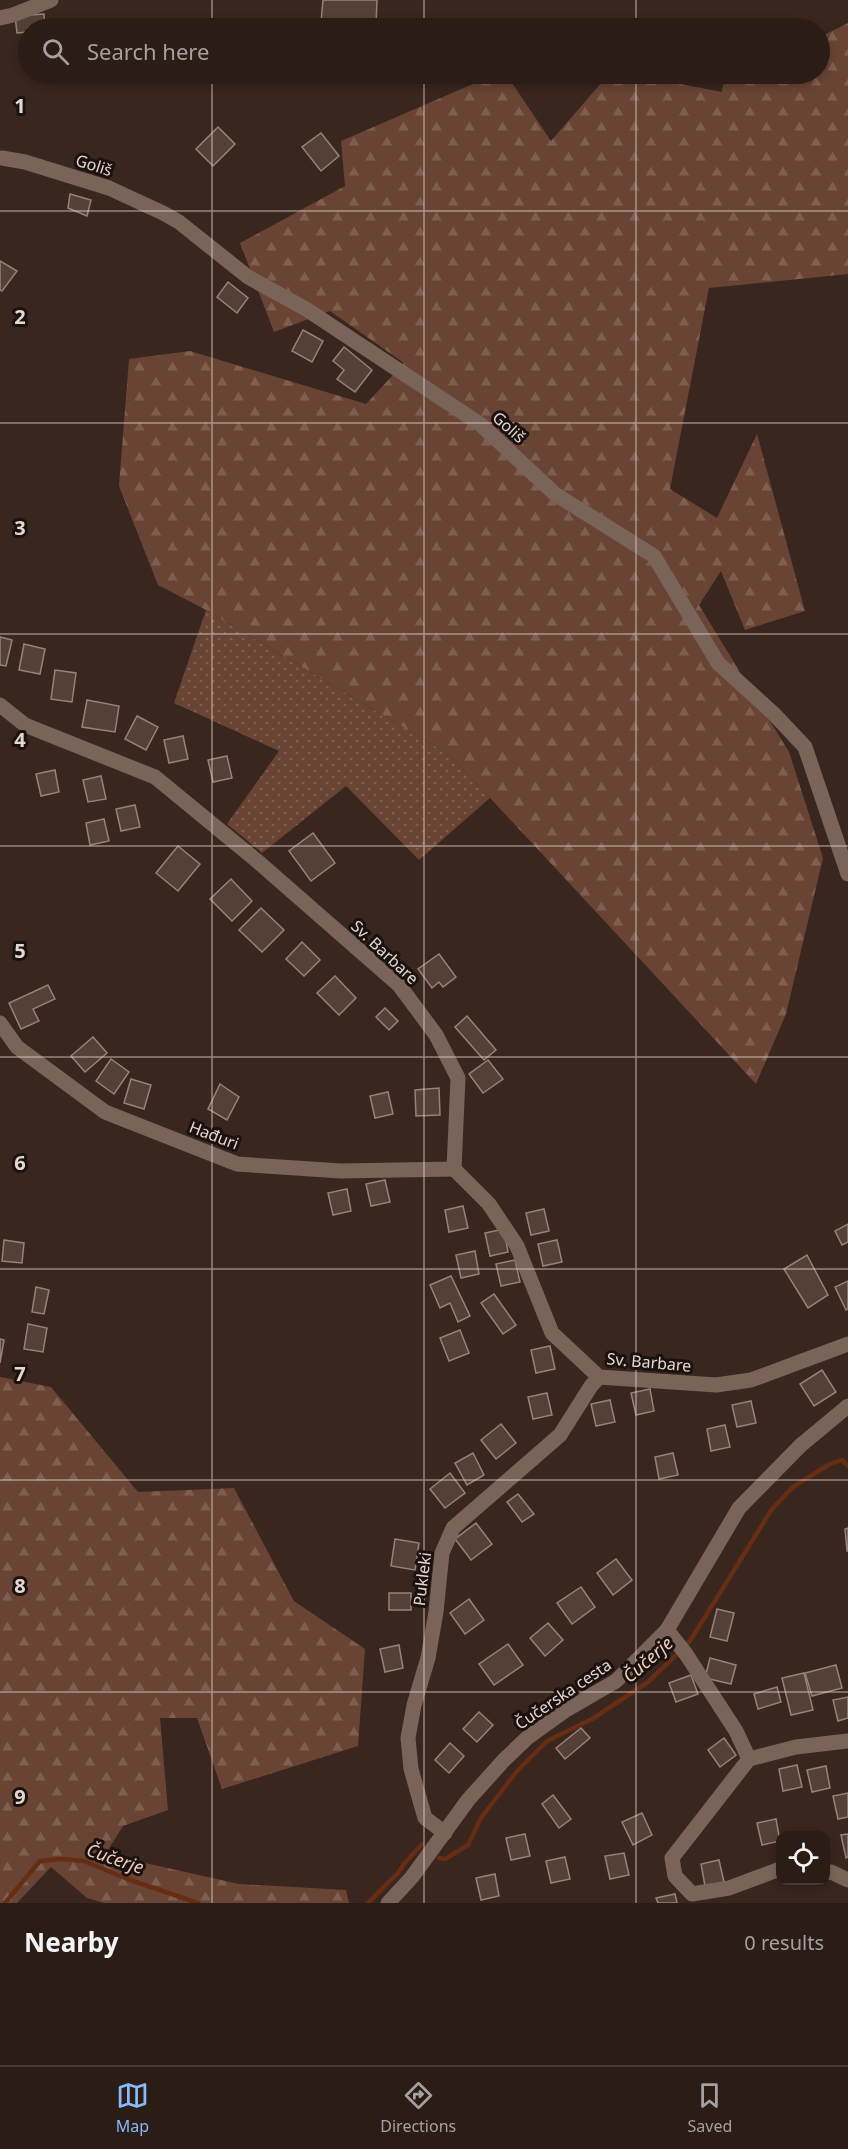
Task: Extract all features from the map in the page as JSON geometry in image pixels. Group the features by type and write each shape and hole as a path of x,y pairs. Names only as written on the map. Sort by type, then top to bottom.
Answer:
{"street":[{"path":"0,18 51,0"},
{"name":"Goliš","path":"1,159 25,162 109,188 185,226 248,277 306,309 480,424 555,494 654,556 718,663 774,714 805,747 848,874"},
{"name":"Sv. Barbare","path":"0,705 24,725 155,777 256,860 399,986 436,1035 458,1078 454,1169 489,1204 517,1246 552,1333 599,1377 716,1385 751,1380 848,1344"},
{"name":"Hađuri","path":"0,1023 17,1047 105,1112 237,1164 341,1171 454,1169"},
{"name":"Pukleki","path":"445,1833 425,1818 411,1769 408,1738 414,1705 428,1658 436,1612 442,1553 453,1528 560,1435 599,1377"},
{"name":"Čučerska cesta","path":"388,1903 412,1877 468,1800 527,1738 566,1710 616,1681 671,1636 739,1508 801,1445 848,1406"},
{"path":"671,1636 686,1654 736,1731 749,1759"},
{"path":"776,1870 729,1888 692,1894 675,1876 672,1858 749,1759 796,1747 848,1741"},
{"path":"830,1872 848,1880"}],"green space":[{"path":"848,23 848,274 709,288 670,489 717,518 757,434 805,611 745,630 721,571 699,605 789,752 823,858 786,1014 756,1084 450,755 206,610 158,585 119,486 129,359 190,351 366,404 404,363 330,311 274,332 240,243 345,186 341,141 473,84 513,84 551,141 600,84 680,84 722,92 725,84 830,84 830,32"},
{"path":"206,610 450,755 490,798 419,860 346,786 262,853 227,824 279,751 174,703"},
{"path":"0,1377 51,1387 138,1492 234,1488 294,1601 365,1649 358,1746 222,1789 197,1718 160,1718 168,1810 123,1826 108,1850 136,1861 239,1884 346,1890 349,1903 104,1903 87,1898 51,1867 17,1903 0,1903"}],"building":[{"path":"323,0 377,0 376,18 321,18"},
{"path":"44,14 44,18 18,18 17,33 15,16"},
{"path":"218,127 235,144 213,166 196,149"},
{"path":"321,133 339,156 321,171 302,147"},
{"path":"70,194 91,200 87,216 68,208"},
{"path":"0,261 17,271 2,291 0,290"},
{"path":"228,282 248,298 237,313 217,297"},
{"path":"303,330 323,341 312,362 292,351"},
{"path":"344,347 372,370 355,392 337,379 344,370 333,361"},
{"path":"0,637 12,640 6,666 0,665"},
{"path":"24,644 45,649 40,674 19,670"},
{"path":"55,670 76,673 72,702 51,699"},
{"path":"87,700 119,706 115,732 82,727"},
{"path":"137,716 158,727 146,750 125,739"},
{"path":"183,736 188,759 169,763 164,740"},
{"path":"227,756 232,778 213,782 208,760"},
{"path":"55,770 59,792 41,796 36,774"},
{"path":"101,776 106,799 88,802 83,780"},
{"path":"135,805 140,827 121,831 116,809"},
{"path":"104,819 109,841 90,845 86,823"},
{"path":"313,833 335,863 311,881 289,851"},
{"path":"178,846 200,864 178,891 156,873"},
{"path":"231,879 252,901 232,921 210,899"},
{"path":"261,908 284,930 262,952 239,930"},
{"path":"302,942 320,960 304,976 286,959"},
{"path":"439,954 456,977 443,987 439,982 432,988 418,969"},
{"path":"335,976 356,998 339,1015 317,993"},
{"path":"48,985 55,999 33,1009 39,1021 21,1029 9,1003"},
{"path":"385,1008 398,1021 389,1030 376,1017"},
{"path":"467,1016 496,1050 484,1060 455,1027"},
{"path":"93,1037 107,1053 85,1072 71,1056"},
{"path":"111,1059 129,1072 114,1094 96,1081"},
{"path":"488,1060 503,1079 483,1093 469,1074"},
{"path":"131,1079 151,1085 144,1109 124,1103"},
{"path":"220,1084 239,1097 227,1120 208,1109"},
{"path":"439,1088 440,1115 416,1116 415,1090"},
{"path":"388,1092 393,1114 375,1118 370,1096"},
{"path":"385,1180 390,1202 371,1206 366,1184"},
{"path":"347,1189 351,1211 333,1215 328,1193"},
{"path":"463,1206 468,1228 449,1232 445,1210"},
{"path":"544,1209 549,1231 531,1235 526,1213"},
{"path":"848,1224 848,1242 842,1245 835,1231"},
{"path":"504,1229 508,1252 490,1256 485,1233"},
{"path":"4,1240 24,1243 22,1263 2,1261"},
{"path":"557,1240 562,1262 543,1266 538,1244"},
{"path":"475,1251 479,1274 461,1278 456,1255"},
{"path":"807,1255 828,1295 808,1308 784,1269"},
{"path":"515,1260 520,1282 501,1286 496,1264"},
{"path":"451,1276 470,1316 458,1322 450,1303 440,1308 430,1285"},
{"path":"848,1281 848,1309 846,1310 835,1287"},
{"path":"36,1287 49,1290 44,1314 32,1312"},
{"path":"494,1294 516,1325 503,1334 481,1303"},
{"path":"28,1324 47,1328 43,1352 24,1349"},
{"path":"460,1330 469,1353 449,1361 440,1338"},
{"path":"0,1339 4,1340 0,1363"},
{"path":"550,1346 555,1369 536,1373 531,1350"},
{"path":"822,1370 836,1392 814,1406 800,1384"},
{"path":"650,1389 654,1411 636,1415 631,1393"},
{"path":"547,1393 552,1415 533,1419 528,1397"},
{"path":"610,1400 615,1422 596,1426 591,1404"},
{"path":"751,1401 756,1423 737,1427 732,1405"},
{"path":"501,1424 516,1443 496,1459 481,1440"},
{"path":"725,1425 730,1447 711,1451 707,1429"},
{"path":"473,1453 484,1475 467,1485 455,1463"},
{"path":"673,1453 678,1475 659,1479 655,1457"},
{"path":"450,1473 465,1493 445,1508 430,1489"},
{"path":"518,1494 534,1514 522,1522 507,1502"},
{"path":"476,1523 492,1544 471,1560 455,1539"},
{"path":"848,1528 848,1551 847,1551 845,1529"},
{"path":"395,1539 419,1543 415,1570 391,1566"},
{"path":"616,1559 632,1580 613,1595 597,1573"},
{"path":"581,1587 595,1607 572,1624 557,1603"},
{"path":"389,1593 411,1593 411,1610 389,1610"},
{"path":"469,1599 484,1620 465,1634 450,1613"},
{"path":"717,1609 734,1613 727,1641 710,1637"},
{"path":"548,1623 563,1640 545,1656 530,1638"},
{"path":"508,1644 523,1665 494,1685 479,1664"},
{"path":"399,1645 403,1668 385,1672 380,1649"},
{"path":"710,1658 736,1665 731,1684 705,1678"},
{"path":"836,1665 842,1688 812,1696 805,1673"},
{"path":"804,1673 813,1710 791,1715 782,1678"},
{"path":"691,1675 698,1694 676,1702 669,1683"},
{"path":"777,1687 781,1702 758,1709 754,1694"},
{"path":"848,1697 848,1718 838,1721 833,1700"},
{"path":"479,1712 493,1725 477,1742 463,1729"},
{"path":"581,1728 590,1738 565,1759 556,1748"},
{"path":"724,1738 736,1755 720,1767 708,1750"},
{"path":"450,1743 464,1756 449,1773 435,1760"},
{"path":"797,1765 802,1787 783,1791 779,1769"},
{"path":"826,1766 830,1788 812,1792 807,1770"},
{"path":"848,1793 848,1817 838,1819 833,1796"},
{"path":"553,1795 571,1819 559,1828 542,1804"},
{"path":"642,1813 652,1835 633,1845 622,1822"},
{"path":"776,1819 778,1831 776,1831 776,1842 762,1845 757,1823"},
{"path":"525,1834 530,1856 511,1860 506,1838"},
{"path":"848,1834 848,1857 846,1858 841,1835"},
{"path":"624,1853 629,1875 610,1879 605,1856"},
{"path":"565,1857 570,1879 551,1883 546,1861"},
{"path":"719,1860 724,1882 705,1886 701,1864"},
{"path":"495,1874 499,1896 481,1900 476,1878"},
{"path":"675,1894 677,1903 658,1903 656,1898"}],"waterway":[{"name":"Čučerje","path":"439,1858 445,1859 468,1845 481,1818 517,1771 547,1741 592,1719 648,1682 690,1641 772,1509 793,1487 828,1465 842,1460 848,1466"},
{"name":"Čučerje","path":"368,1903 398,1873 422,1844"},
{"name":"Čučerje","path":"5,1903 40,1861 61,1859 84,1861 130,1880 198,1903"}]}
